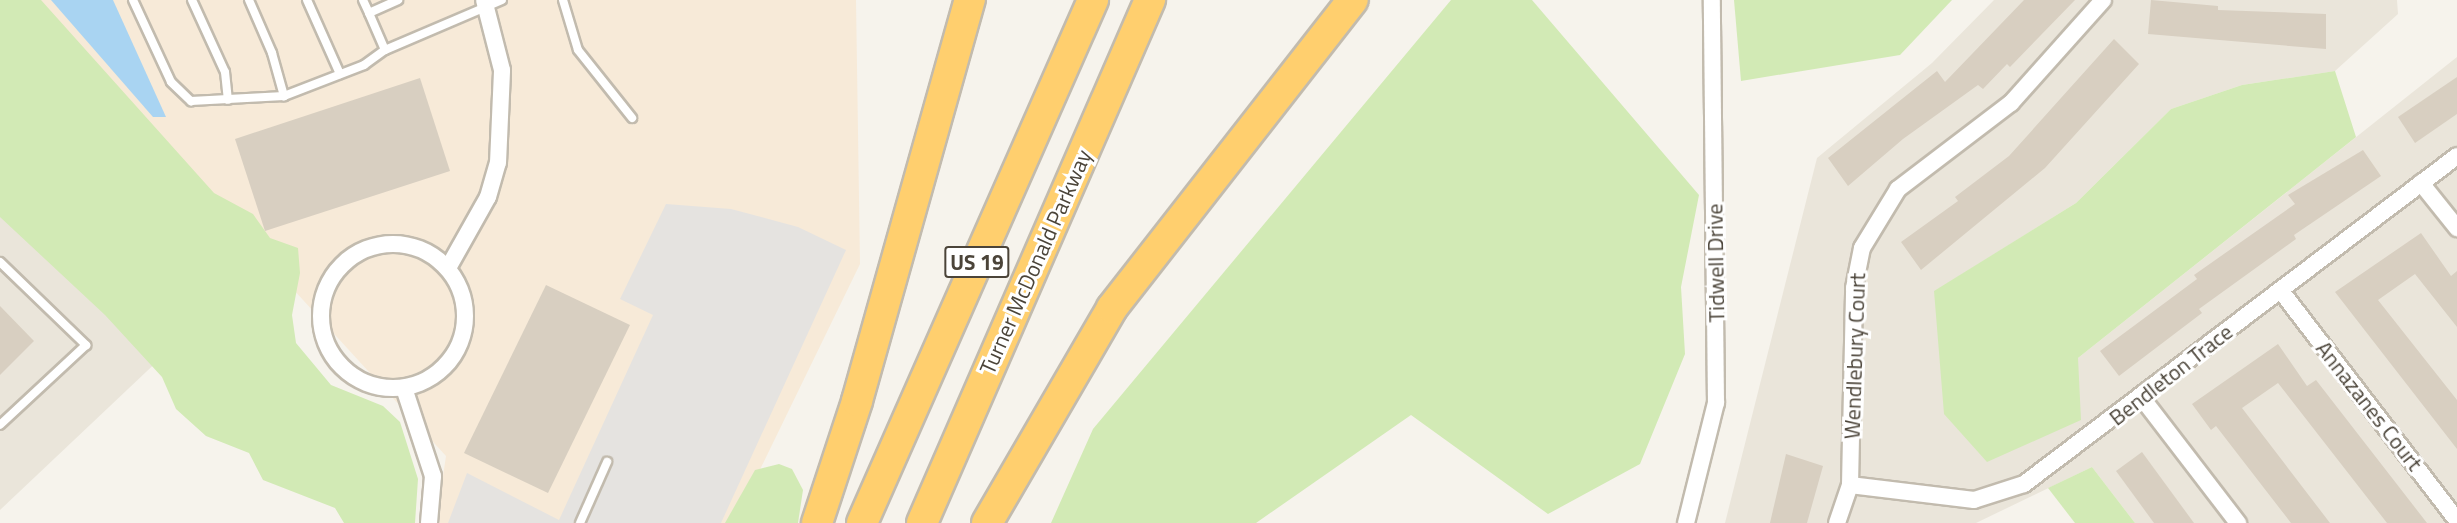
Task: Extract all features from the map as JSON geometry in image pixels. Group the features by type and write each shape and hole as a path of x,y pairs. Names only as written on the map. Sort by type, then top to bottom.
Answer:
{"highway":[{"path":"817,523 857,401 970,0"},
{"name":"US 19","path":"862,523 1092,0"},
{"name":"Turner McDonald Parkway","path":"922,523 1150,0"},
{"path":"987,523 1112,308 1353,0"}],"street":[{"name":"Tidwell Drive","path":"1686,523 1716,403 1712,0"},
{"name":"Wendlebury Court","path":"1837,523 1850,485 1854,288 1862,249 1898,189 2011,103 2103,0"},
{"path":"448,268 488,197 498,163 502,70 485,3"},
{"name":"Bendleton Trace","path":"1850,485 1950,500 1974,500 2000,493 2045,472 2457,156"},
{"path":"2421,183 2457,228"},
{"path":"380,244 413,247 448,268 466,308 465,331 443,369 404,388 378,388 355,379 336,362 323,332 325,291 350,258 380,244"},
{"name":"Annazanes Court","path":"2280,291 2457,520"},
{"path":"404,388 433,476 429,523"},
{"path":"2142,398 2238,523"}],"lane":[{"path":"133,0 171,82 191,101 284,96 340,75 385,50 485,3 502,0"},
{"path":"192,0 225,72 228,99"},
{"path":"249,0 273,53 284,96"},
{"path":"307,0 340,75"},
{"path":"363,0 385,50"},
{"path":"369,13 398,0"},
{"path":"563,0 578,51 632,118"},
{"path":"0,262 86,345 0,425"},
{"path":"580,523 607,462"}],"shaded area":[{"path":"39,0 856,0 860,264 734,523 436,523 446,456 216,205"},
{"path":"1994,0 2397,0 2398,14 2335,71 2242,85 2171,109 2076,203 1935,291 2078,358 2457,57 2457,523 2135,523 2092,467 1976,523 1725,523 1817,158 1932,63"},
{"path":"0,196 164,355 0,510"},
{"path":"666,204 731,209 798,227 846,250 721,523 448,523 467,473 559,520 653,315 620,299"}],"green space":[{"path":"0,0 41,0 214,193 253,214 270,238 298,248 300,273 292,315 296,343 331,385 383,406 400,422 418,479 415,523 344,523 335,508 263,480 249,453 206,436 176,409 162,377 105,315 0,217"},
{"path":"1451,0 1532,0 1699,195 1681,287 1685,354 1640,464 1548,514 1411,415 1256,523 1051,523 1093,429"},
{"path":"1734,0 1952,0 1900,55 1741,81"},
{"path":"2335,71 2356,137 2078,358 2081,420 1987,462 1944,414 1934,291 2076,203 2171,109 2242,85"},
{"path":"779,464 792,469 803,490 798,523 725,523 755,470"},
{"path":"2092,467 2135,523 2075,523 2048,488"}],"water":[{"path":"51,0 113,0 166,117 153,117"}],"building":[{"path":"2024,0 2075,0 2010,67 2007,64 1983,89 1978,85 1903,139 1848,186 1828,158 1937,71 1945,82"},
{"path":"2151,0 2218,6 2218,10 2326,14 2326,49 2148,34"},
{"path":"2114,39 2139,64 2045,168 1921,270 1901,242 1958,201 1955,197 2009,156"},
{"path":"2457,77 2457,114 2415,143 2398,117"},
{"path":"420,78 450,171 265,231 235,139"},
{"path":"2363,150 2381,176 2294,235 2296,239 2199,309 2202,313 2119,376 2100,351 2197,279 2194,275 2295,204 2288,195"},
{"path":"2421,233 2451,276 2457,271 2457,327 2415,274 2378,300 2457,400 2457,449 2335,292"},
{"path":"546,285 630,325 548,493 464,453"},
{"path":"0,306 34,341 0,375"},
{"path":"2278,344 2307,386 2316,380 2427,523 2387,523 2278,383 2242,408 2330,523 2291,523 2216,426 2211,430 2192,404"},
{"path":"2142,452 2194,523 2154,523 2116,471"},
{"path":"1786,454 1823,466 1807,523 1770,523"}]}
